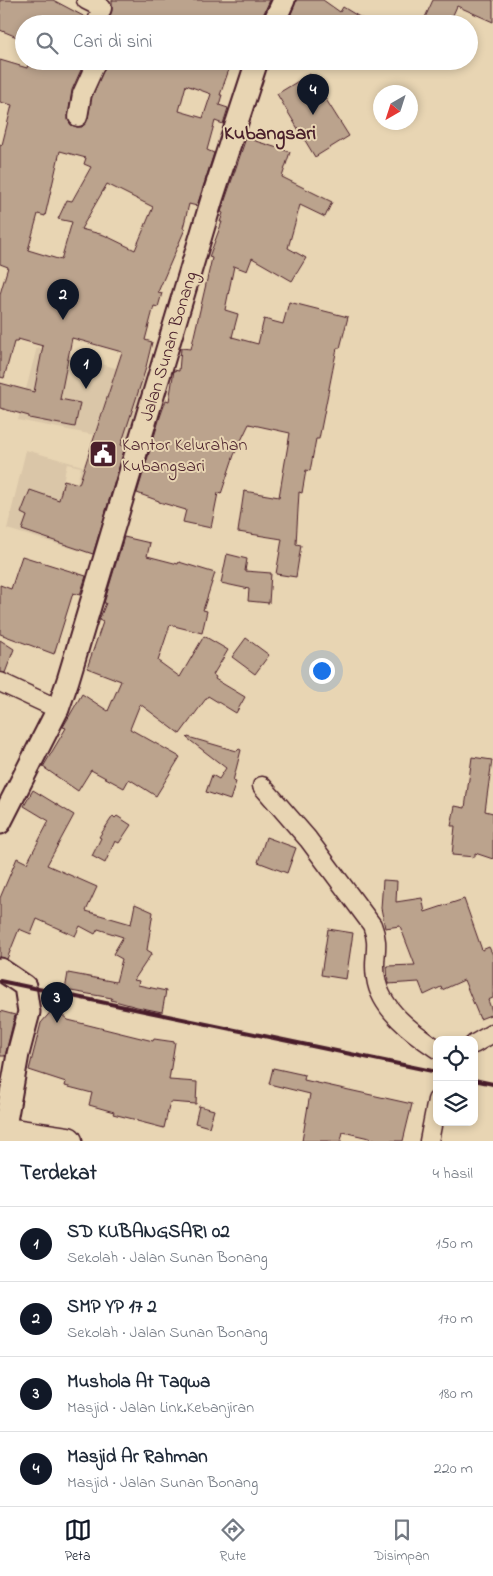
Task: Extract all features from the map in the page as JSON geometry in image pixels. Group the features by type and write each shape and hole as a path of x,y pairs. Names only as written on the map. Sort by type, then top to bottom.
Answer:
{"highway":[{"path":"2,1131 68,1141"}],"street":[{"path":"86,0 102,8 99,15"},
{"path":"277,15 284,0"},
{"path":"78,117 82,94 92,70"},
{"name":"Jalan Sunan Bonang","path":"0,823 58,709 68,680 212,200 255,70"},
{"path":"0,682 58,709"},
{"path":"262,786 308,839 372,925 377,937 376,979 383,996 396,1016 413,1033 433,1046"},
{"path":"0,969 25,986 29,1012 2,1131"},
{"path":"478,1042 493,1033"},
{"path":"429,1141 433,1120"}],"shaded area":[{"path":"37,347 149,378 129,442 18,420","holes":["42,351 60,399 80,403 75,427 29,417","116,369 123,438 97,429"]},
{"path":"26,450 121,477 97,556 7,529","holes":["67,464 81,467 72,503 59,499","102,475 117,480 97,550 82,546","29,490 71,505 68,515 26,500","25,503 63,529 21,513"]}],"building":[{"path":"0,0 53,0 81,15 15,15 15,36 0,30"},
{"path":"112,0 270,0 263,15 110,15"},
{"path":"296,0 323,0 340,12 343,7 356,15 290,15"},
{"path":"433,0 493,0 493,22 457,6 453,15 426,15"},
{"path":"0,60 15,64 15,70 81,70 72,90 68,115 71,125 77,127 82,127 88,119 92,97 103,70 229,70 220,95 222,95 219,105 228,108 223,124 215,121 207,150 214,153 197,206 189,204 183,228 185,229 158,292 162,293 158,307 154,306 145,340 152,342 145,371 121,445 125,447 93,554 22,530 27,516 21,513 30,490 59,500 64,480 79,484 122,352 72,338 60,399 80,403 75,427 29,418 29,416 0,408 0,383 34,392 43,346 18,339 17,342 14,342 4,378 0,377 0,294 8,267 0,264 0,144 2,145 12,105 0,102","holes":["186,85 211,94 203,118 179,111","60,151 86,158 84,164 91,167 72,201 67,200 58,219 72,222 61,260 28,250 38,214 45,216","107,184 153,207 135,250 104,235 81,229"]},
{"path":"310,74 349,136 315,157 277,94"},
{"path":"246,138 290,152 282,177 332,202 325,217 300,205 288,248 306,258 292,281 252,258 247,271 234,266 225,310 238,314 232,337 258,344 264,319 283,324 289,302 348,317 340,348 337,348 319,439 316,439 310,471 306,470 302,493 299,492 296,544 301,545 296,577 276,574 282,539 238,532 244,491 279,497 290,433 249,424 234,455 221,494 218,493 211,528 183,522 186,510 137,493 160,417 166,400 169,401 174,370 179,371 181,348 191,349 212,258 209,257 222,222 220,222 223,213 221,212"},
{"path":"124,537 150,543 147,556 178,564 179,562 215,573 203,610 207,611 202,633 170,625 158,661 180,677 204,636 228,650 213,675 216,677 215,679 245,697 236,713 208,696 180,734 140,704 130,729 180,757 156,796 129,779 124,788 91,770 78,791 43,767 66,728 63,727 82,694 108,711 121,681 87,668 103,622 99,620 106,603 104,603"},
{"path":"227,554 247,559 245,571 271,573 269,603 248,601 249,589 221,583"},
{"path":"22,556 86,576 80,595 73,593 54,654 0,634 0,585 11,589"},
{"path":"246,638 269,655 255,674 232,657"},
{"path":"0,640 14,649 5,673 0,672"},
{"path":"188,737 237,751 241,750 233,781 236,782 230,800 206,792 212,775 219,779 226,768"},
{"path":"472,757 492,760 485,811 493,813 493,859 475,853 475,857 452,855 455,826 451,826 455,806 465,808"},
{"path":"33,790 74,815 47,865 97,887 86,911 131,924 135,904 153,912 147,950 152,953 134,980 139,981 138,985 166,991 162,1012 111,1000 112,998 65,990 68,973 116,982 122,959 113,954 123,937 98,929 95,934 80,926 75,936 37,919 31,934 19,929 7,959 0,957 0,898 17,858 27,863 49,821 24,806"},
{"path":"113,816 115,818 117,816 131,825 119,843 115,841 105,863 92,856 101,838 99,837"},
{"path":"266,837 296,848 287,873 258,862"},
{"path":"383,880 397,881 396,902 422,898 425,912 464,899 482,950 489,947 493,955 493,998 488,1000 493,1014 480,1019 464,980 442,990 441,987 424,995 419,982 388,984 387,966 415,965 400,926 385,928 381,908"},
{"path":"328,929 353,933 346,979 321,975"},
{"path":"54,1008 68,1020 153,1041 154,1039 175,1042 169,1080 197,1082 196,1104 170,1102 164,1128 113,1114 114,1112 89,1105 92,1093 65,1086 66,1082 29,1070 41,1023"},
{"path":"0,1011 15,1015 5,1056 0,1056"},
{"path":"273,1068 305,1075 304,1080 412,1104 403,1141 382,1141 343,1132 341,1141 302,1141 310,1094 269,1084"},
{"path":"199,1106 214,1110 209,1127 195,1123"}],"railway":[{"path":"0,981 433,1071"},
{"path":"478,1081 493,1084"}],"place":[{"name":"Masjid Ar Rahman","path":"313,115"},
{"name":"SMP YP 17 2","path":"63,320"},
{"name":"SD KUBANGSARI 02","path":"86,389"},
{"name":"Kantor Kelurahan Kubangsari","path":"103,454"},
{"name":"Mushola At Taqwa","path":"57,1023"}],"district":[{"name":"Kubangsari","path":"270,132"}]}
